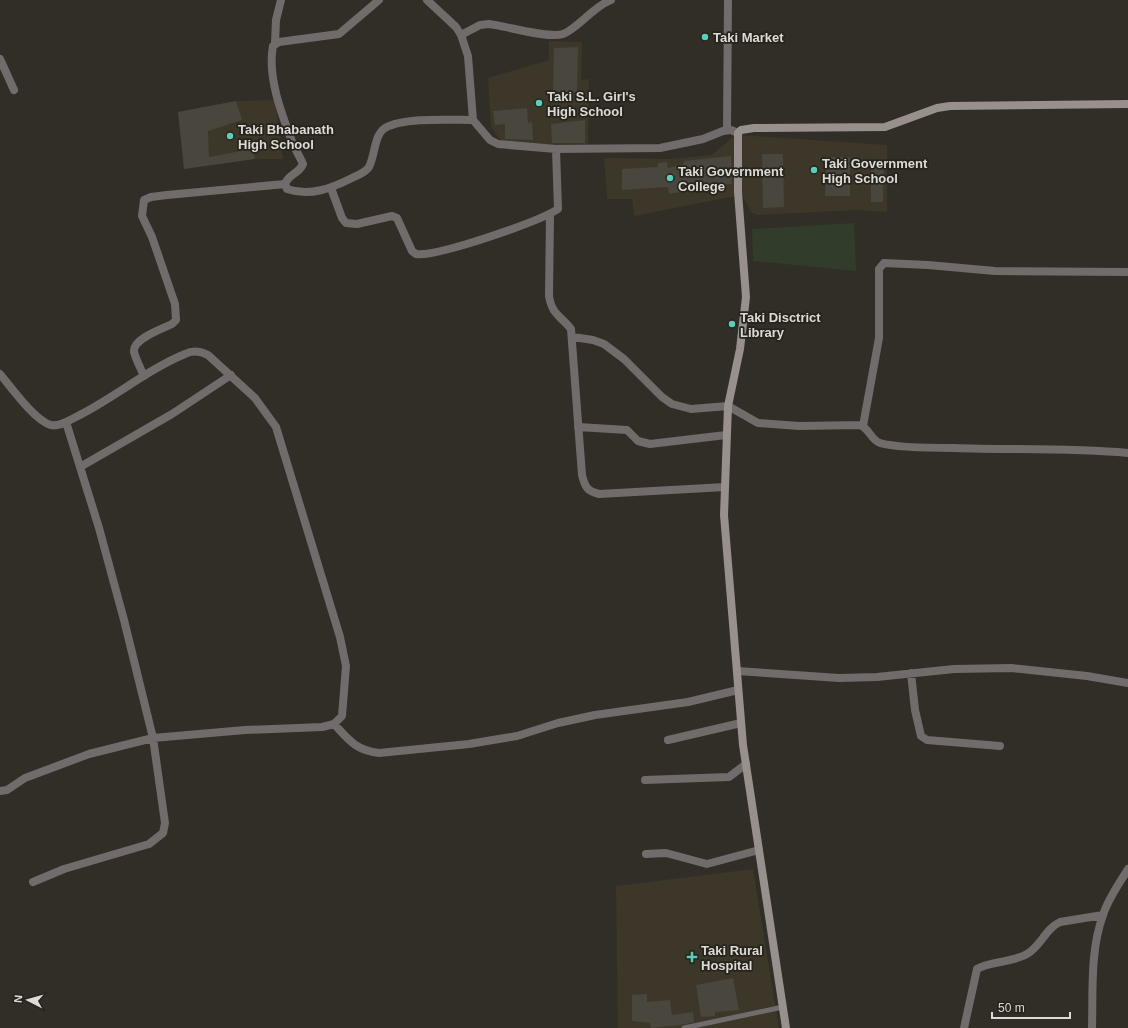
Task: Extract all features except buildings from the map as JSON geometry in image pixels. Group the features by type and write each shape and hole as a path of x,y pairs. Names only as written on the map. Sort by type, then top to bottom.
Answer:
{"street":[{"path":"281,0 276,20 275,43 272,54 279,103 293,146 303,164 300,170 287,178 285,184 287,189 293,191 311,192 330,188 368,169 379,135 384,128 420,120 473,120"},
{"path":"275,43 339,34 379,0"},
{"path":"427,0 456,27 461,35 468,56 473,120 490,140 498,144 556,149 660,148 703,139 727,130 738,132 741,130 754,128 885,127 938,108 950,106 1128,104"},
{"path":"461,35 480,25 489,24 548,34 564,34 597,8 611,0"},
{"path":"727,130 728,0"},
{"path":"0,59 14,90"},
{"path":"738,132 738,192 746,297 740,349 728,406 724,515 741,723 786,1028"},
{"path":"330,188 342,218 346,223 357,224 392,216 397,218 412,251 420,255 472,243 550,214 558,209 556,149"},
{"path":"144,376 134,353 134,348 138,342 172,324 176,320 177,314 152,237 142,216 144,200 150,197 167,194 285,184"},
{"path":"550,214 549,296 551,307 556,315 572,330 573,374 582,475 585,487 591,492 599,494 725,487"},
{"path":"1128,272 995,271 884,263 879,269 879,338 864,426 875,440 885,444 949,448 1097,450 1128,453"},
{"path":"573,337 593,340 604,344 624,359 662,397 672,404 691,409 728,406 758,423 799,426 864,426"},
{"path":"0,374 44,422 53,426 85,413 144,376 185,353 199,351 208,355 232,375 255,398 276,427 340,637 346,666 345,694 342,716 334,724 322,727 245,730 153,738 89,754 25,778 7,790 0,791"},
{"path":"80,467 172,414 232,375"},
{"path":"33,882 64,869 149,844 163,832 166,823 153,738 120,604 66,422"},
{"path":"578,427 627,430 638,441 650,444 726,435"},
{"path":"737,671 839,678 877,677 954,669 1011,668 1087,676 1128,683"},
{"path":"911,673 915,710 921,736 927,740 1000,746"},
{"path":"334,724 354,745 365,751 379,753 469,744 517,736 558,723 595,715 688,702 738,690"},
{"path":"668,740 741,723"},
{"path":"644,780 729,777 746,764"},
{"path":"646,854 666,853 707,864 759,850"},
{"path":"1092,1028 1094,955 1103,915 1110,897 1128,870"},
{"path":"964,1028 976,969 1019,958 1029,953 1036,948 1053,925 1060,922 1103,915"}],"lane":[{"path":"684,1028 783,1007"}],"shaded area":[{"name":"Taki S.L. Girl's High School","path":"549,41 582,42 581,80 589,79 588,146 502,143 491,126 488,78 549,60"},
{"name":"Taki Bhabanath High School","path":"275,100 283,159 254,159 184,169 178,112 236,101"},
{"name":"Taki Government High School","path":"739,135 887,145 887,212 857,210 758,215 752,213 742,195"},
{"name":"Taki Government College","path":"734,136 736,196 634,216 632,199 607,199 604,158 668,159 712,155"},
{"name":"Taki Rural Hospital","path":"753,869 779,1028 618,1028 616,886"}],"green space":[{"path":"854,223 856,271 753,261 752,229"}],"place":[{"name":"Taki Market","path":"705,37"},
{"name":"Taki S.L. Girl's High School","path":"539,103"},
{"name":"Taki Bhabanath High School","path":"230,136"},
{"name":"Taki Government High School","path":"814,170"},
{"name":"Taki Government College","path":"670,178"},
{"name":"Taki Disctrict Library","path":"732,324"},
{"name":"Taki Rural Hospital","path":"692,957"}]}
